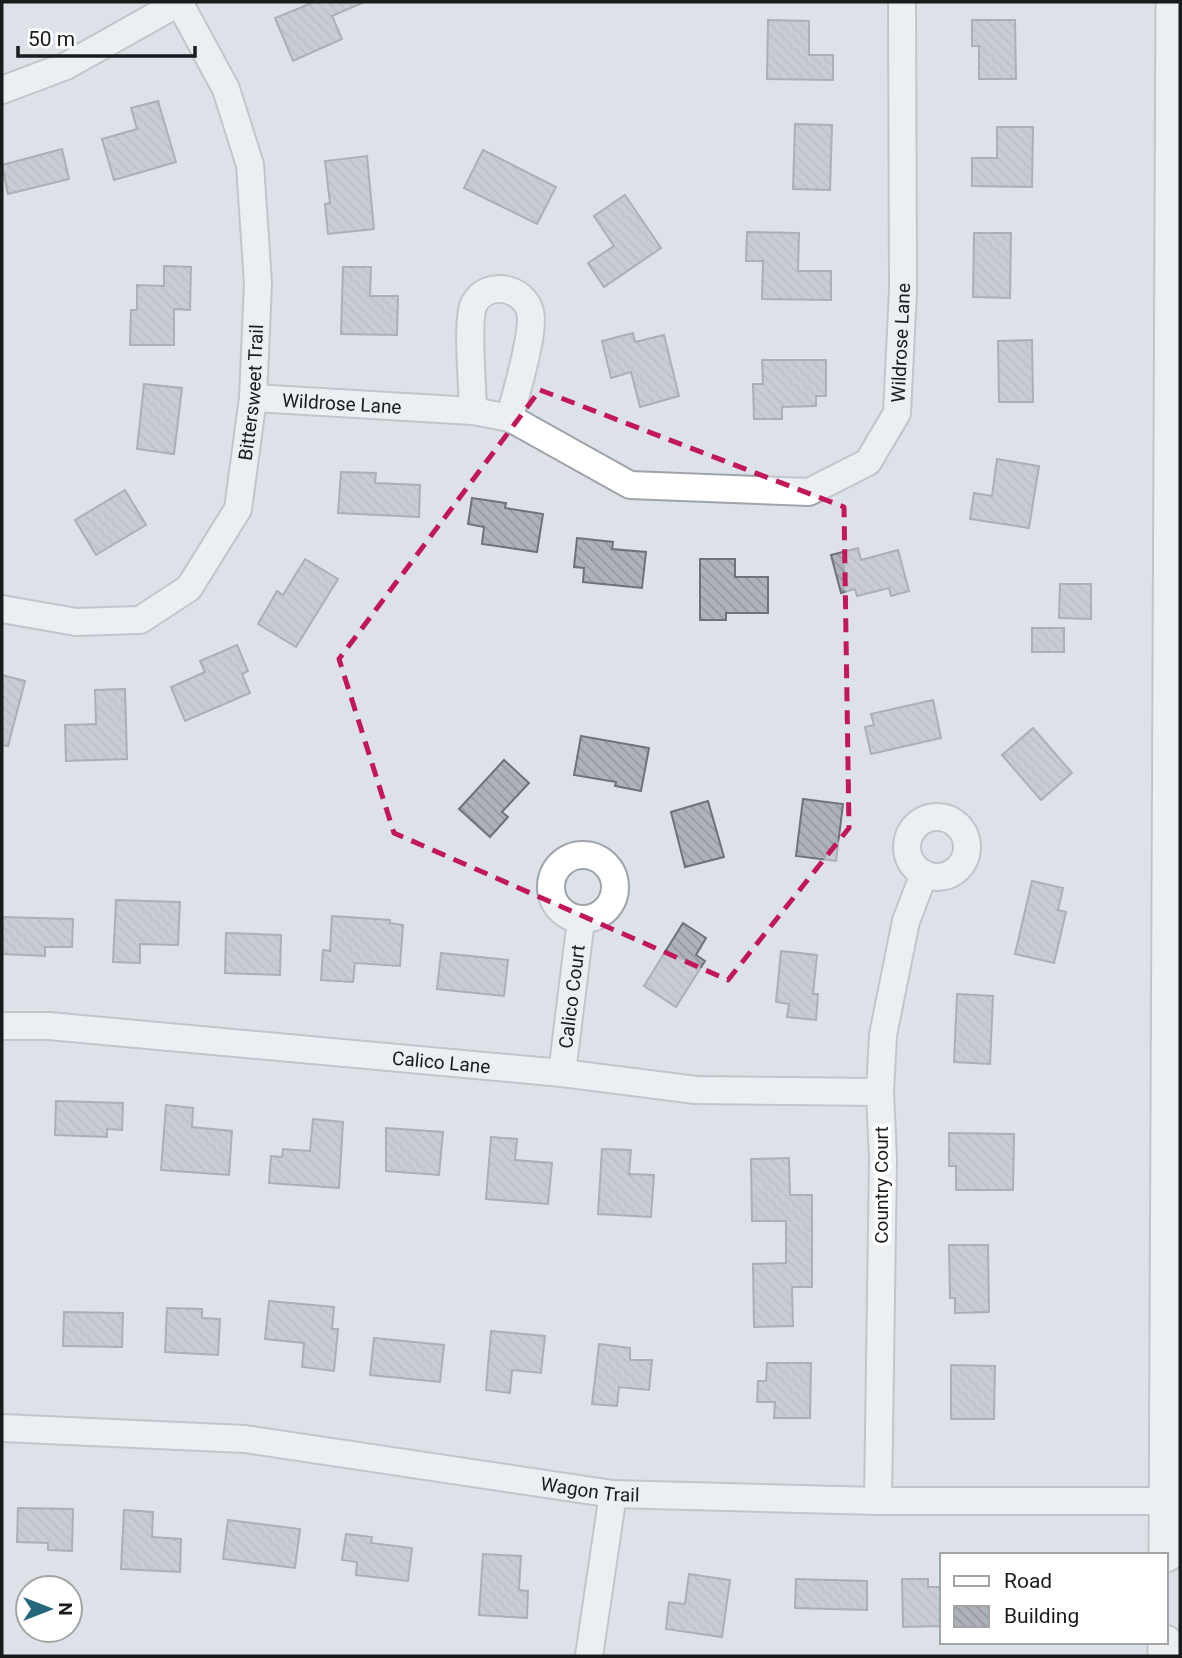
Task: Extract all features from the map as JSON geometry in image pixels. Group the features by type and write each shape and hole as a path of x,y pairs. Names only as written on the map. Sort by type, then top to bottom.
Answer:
{"street":[{"path":"2,90 66,66 179,2"},
{"name":"Bittersweet Trail","path":"2,609 76,622 140,620 189,588 238,509 253,398 258,283 250,165 226,89 179,2"},
{"name":"Wildrose Lane","path":"253,398 474,411 510,418 630,485 809,492 868,462 898,413 903,290 902,2"},
{"path":"1166,1553 1173,1501 1173,2"},
{"path":"474,411 471,314 480,296 489,291 509,290 525,301 531,321 510,418"},
{"name":"Country Court","path":"878,1501 883,1159 880,1093 883,1035 906,921 924,874"},
{"name":"Calico Court","path":"562,1073 581,920"},
{"name":"Calico Lane","path":"2,1026 49,1026 562,1073 696,1090 880,1093"},
{"name":"Wagon Trail","path":"2,1428 245,1439 613,1493 878,1501 1173,1501"},
{"path":"589,1656 613,1493"}],"highlighted area":[{"path":"540,390 844,507 849,828 728,980 394,833 339,659"}],"building":[{"path":"314,2 364,2 332,16 342,39 293,61 275,18"},
{"path":"768,20 809,21 809,55 833,55 833,80 767,79"},
{"path":"972,20 1015,20 1016,79 979,79 979,46 972,46"},
{"path":"158,101 176,162 114,180 102,139 137,129 131,108"},
{"path":"795,124 832,125 830,190 793,189"},
{"path":"997,127 1033,127 1032,187 972,186 972,158 997,158"},
{"path":"62,149 69,179 8,194 2,165"},
{"path":"483,150 556,187 537,224 464,188"},
{"path":"367,156 374,229 328,234 325,204 330,203 325,161"},
{"path":"625,195 661,248 604,287 588,263 614,246 594,216"},
{"path":"747,232 799,233 798,271 831,271 831,300 762,299 763,261 746,261"},
{"path":"974,233 1011,233 1010,298 973,297"},
{"path":"164,266 191,267 190,310 174,309 174,345 130,345 131,310 137,310 137,285 164,286"},
{"path":"343,267 371,267 370,296 398,296 397,335 341,334"},
{"path":"633,333 635,342 664,335 679,396 640,407 631,372 611,378 602,341"},
{"path":"1032,340 1033,402 999,402 998,341"},
{"path":"762,360 826,360 826,396 816,396 816,406 782,407 782,419 754,419 753,384 763,384"},
{"path":"144,384 182,388 174,454 137,449"},
{"path":"997,459 1039,466 1029,528 970,519 974,493 992,496"},
{"path":"341,472 376,473 375,483 420,485 419,517 338,513"},
{"path":"125,490 146,525 96,555 75,520"},
{"path":"472,498 506,503 505,508 543,514 537,552 482,544 484,527 468,524"},
{"path":"577,538 613,542 612,549 646,552 642,588 583,582 584,568 574,567"},
{"path":"858,548 861,560 898,550 909,591 891,596 889,588 857,596 855,589 841,593 831,555"},
{"path":"305,559 338,579 296,647 258,624 277,591 283,595"},
{"path":"700,559 735,559 735,577 768,577 768,613 726,613 726,620 700,620"},
{"path":"1060,584 1091,584 1091,619 1059,618"},
{"path":"1032,628 1064,628 1064,652 1032,652"},
{"path":"237,645 248,671 242,674 250,693 185,721 171,687 205,672 200,661"},
{"path":"2,675 25,681 8,746 2,745"},
{"path":"125,689 127,759 66,761 65,725 96,724 95,690"},
{"path":"933,700 941,738 871,754 865,727 874,725 871,714"},
{"path":"1033,728 1072,773 1041,800 1002,755"},
{"path":"581,736 649,748 641,791 615,786 616,782 574,775"},
{"path":"504,760 529,783 502,812 508,817 490,837 459,809"},
{"path":"803,799 843,804 836,861 796,856"},
{"path":"708,801 724,857 685,867 671,812"},
{"path":"1032,881 1063,888 1058,910 1066,912 1054,963 1015,954"},
{"path":"116,900 180,902 178,945 140,944 140,963 113,962"},
{"path":"332,916 390,920 390,923 403,925 400,966 355,963 353,982 321,980 323,950 330,951"},
{"path":"2,917 73,919 72,947 45,947 45,956 2,954"},
{"path":"683,923 706,938 696,955 705,961 676,1007 644,986"},
{"path":"226,933 281,935 280,975 225,973"},
{"path":"781,951 817,955 813,994 818,994 816,1020 787,1017 789,1004 776,1002"},
{"path":"441,953 508,960 504,996 437,989"},
{"path":"957,994 993,996 990,1064 954,1062"},
{"path":"56,1101 123,1103 122,1130 107,1129 107,1137 55,1135"},
{"path":"166,1105 193,1108 192,1127 232,1131 229,1175 161,1170"},
{"path":"313,1119 343,1122 339,1188 269,1183 271,1156 282,1157 283,1149 310,1151"},
{"path":"386,1128 443,1132 439,1175 386,1171"},
{"path":"949,1133 1014,1134 1013,1190 956,1190 956,1166 949,1166"},
{"path":"491,1137 517,1139 515,1160 552,1163 548,1204 486,1199"},
{"path":"602,1149 631,1150 629,1174 654,1175 651,1217 598,1214"},
{"path":"789,1158 790,1195 812,1195 812,1287 792,1287 793,1326 754,1327 753,1264 786,1263 786,1221 752,1221 751,1159"},
{"path":"949,1245 988,1245 989,1312 955,1313 955,1298 950,1298"},
{"path":"269,1301 334,1307 332,1329 338,1329 334,1371 302,1367 304,1343 265,1339"},
{"path":"167,1308 202,1309 202,1318 220,1319 218,1355 165,1352"},
{"path":"64,1312 123,1313 122,1347 63,1346"},
{"path":"491,1331 545,1336 541,1373 512,1370 510,1393 486,1390"},
{"path":"374,1338 444,1345 440,1382 370,1375"},
{"path":"599,1344 630,1348 630,1360 652,1360 649,1390 619,1387 617,1406 592,1404"},
{"path":"767,1363 811,1363 810,1418 774,1418 775,1402 757,1402 758,1381 766,1381"},
{"path":"951,1365 995,1366 994,1419 951,1419"},
{"path":"18,1508 73,1509 72,1551 48,1550 48,1543 17,1542"},
{"path":"124,1510 153,1512 152,1537 181,1539 180,1572 121,1569"},
{"path":"228,1520 300,1529 295,1568 223,1559"},
{"path":"346,1534 372,1537 371,1543 412,1548 408,1581 356,1575 357,1562 342,1560"},
{"path":"483,1554 521,1556 519,1590 528,1591 527,1618 479,1615"},
{"path":"689,1574 730,1580 722,1637 666,1629 669,1602 685,1604"},
{"path":"796,1579 867,1581 867,1610 795,1608"},
{"path":"902,1579 928,1579 928,1587 940,1587 940,1626 903,1627"}]}
